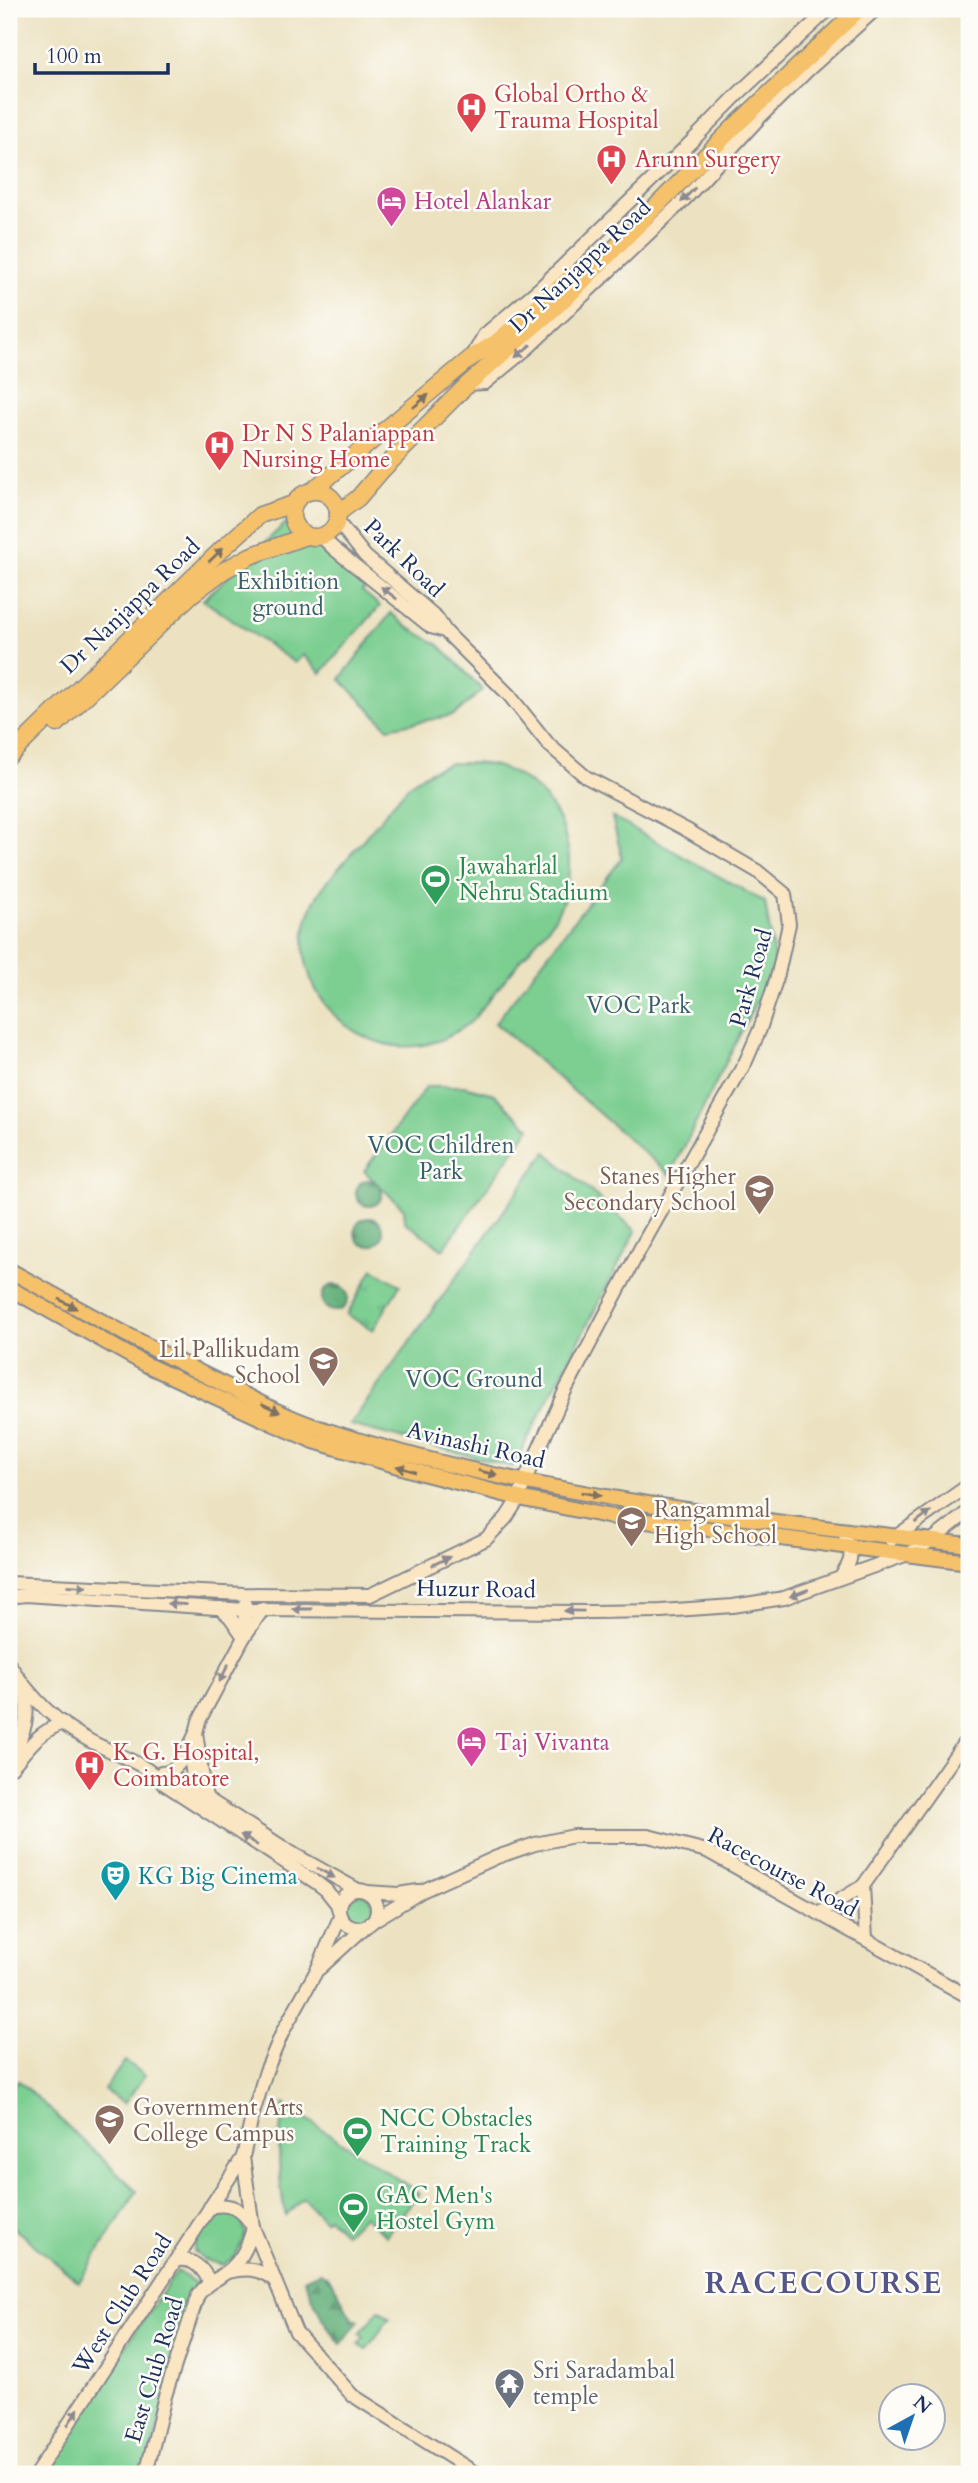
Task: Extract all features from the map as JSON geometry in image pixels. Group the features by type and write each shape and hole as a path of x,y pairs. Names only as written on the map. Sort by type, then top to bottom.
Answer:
{"highway":[{"path":"468,384 502,346 764,84 845,9"},
{"path":"471,358 502,346 569,295 741,120 859,9"},
{"name":"Dr Nanjappa Road","path":"312,491 471,358"},
{"name":"Dr Nanjappa Road","path":"338,517 468,384"},
{"path":"319,491 332,499 338,517 329,533 314,536 294,526 293,504 304,493 319,491"},
{"name":"Dr Nanjappa Road","path":"9,770 260,514 293,504"},
{"name":"Dr Nanjappa Road","path":"9,756 168,610 223,571 250,556 314,536"}],"main road":[{"name":"Avinashi Road","path":"9,1270 149,1349 181,1373 314,1441 519,1498 607,1516 969,1562"},
{"name":"Avinashi Road","path":"9,1288 141,1362 181,1373 323,1430 524,1482 684,1510 969,1545"},
{"path":"141,1362 149,1349"}],"street":[{"name":"Dr Nanjappa Road","path":"471,358 485,335 541,287 829,9"},
{"name":"Dr Nanjappa Road","path":"468,384 485,383 548,330 684,200 761,116 809,69 876,9"},
{"name":"Park Road","path":"338,517 365,556 438,618 445,631 509,695 549,745 586,777 685,829 757,871 785,894 789,924 778,974 761,1029 565,1391 519,1498 506,1518 486,1539 370,1595 365,1595"},
{"path":"314,536 333,548 431,627 445,631"},
{"path":"876,1550 969,1485"},
{"name":"Huzur Road","path":"9,1597 26,1595 245,1610 603,1612 697,1609 785,1598 908,1554 931,1541 969,1511"},
{"path":"831,1528 841,1535 849,1546 850,1562 841,1577"},
{"path":"9,1583 244,1594 365,1595 366,1609"},
{"path":"244,1594 244,1637"},
{"path":"220,1608 244,1637"},
{"path":"160,1773 176,1768 244,1637 263,1609"},
{"path":"9,1664 24,1688 44,1708 89,1741 160,1773 200,1795 295,1855 361,1891 375,1902 376,1913 368,1925 353,1928 339,1914 337,1903 326,1890 163,1783 160,1773"},
{"path":"9,1765 27,1723 28,1704 24,1688"},
{"path":"9,1771 38,1736 47,1729 64,1723"},
{"path":"196,1734 200,1795"},
{"path":"818,1913 863,1885 969,1736"},
{"name":"Racecourse Road","path":"317,1970 368,1925 422,1891 497,1857 535,1844 574,1836 648,1836 707,1851 969,1997"},
{"path":"863,1885 866,1939"},
{"path":"422,1891 379,1894 361,1891 343,1897 317,1970 283,2031 266,2071 243,2157 253,2227 296,2332 352,2395 477,2474"},
{"name":"West Club Road","path":"36,2474 243,2157"},
{"path":"210,2207 235,2206 253,2227"},
{"path":"226,2273 246,2249 253,2227"},
{"path":"177,2260 196,2264 209,2281 241,2269 258,2270 273,2280"},
{"name":"East Club Road","path":"146,2474 165,2396 198,2295 209,2281"}],"green space":[{"name":"Exhibition ground","path":"288,521 305,529 370,582 362,591 380,606 321,673 303,655 295,663 203,600"},
{"path":"391,613 406,626 439,645 483,690 454,715 388,728 340,679"},
{"name":"Jawaharlal Nehru Stadium","path":"451,763 499,767 521,777 538,791 552,808 568,849 569,872 565,894 550,925 472,1021 450,1036 435,1042 407,1046 380,1043 356,1032 334,1015 318,994 308,969 304,942 309,914 327,882 410,784 430,771"},
{"name":"VOC Park","path":"612,817 765,902 775,964 670,1175 495,1023 622,858"},
{"name":"VOC Children Park","path":"427,1086 464,1086 494,1094 530,1128 443,1249 405,1222 404,1209 364,1171"},
{"name":"VOC Ground","path":"546,1152 636,1231 513,1467 350,1425"},
{"path":"369,1180 378,1184 382,1193 378,1202 369,1206 360,1202 356,1193 360,1184"},
{"path":"369,1218 379,1222 383,1232 379,1242 369,1246 359,1242 355,1232 359,1222"},
{"path":"373,1269 400,1285 373,1330 347,1315"},
{"path":"335,1285 344,1289 348,1298 344,1307 335,1311 326,1307 322,1298 326,1289"},
{"path":"358,1893 369,1898 374,1909 369,1920 358,1925 347,1920 342,1909 347,1898"},
{"path":"125,2061 145,2075 124,2104 104,2090"},
{"path":"18,2080 137,2191 79,2282 9,2224 9,2090"},
{"path":"284,2104 419,2193 386,2235 363,2216 345,2234 328,2218 325,2221 303,2198 286,2216 279,2160"},
{"path":"216,2210 227,2211 236,2216 246,2234 236,2256 223,2265 204,2260 194,2251 196,2241"},
{"path":"177,2271 197,2284 145,2474 38,2474"},
{"path":"319,2272 327,2276 348,2312 359,2321 341,2344 323,2320 304,2279"},
{"path":"379,2310 390,2318 366,2350 358,2345 364,2337 360,2334"}],"place":[{"name":"Global Ortho & Trauma Hospital","path":"471,134"},
{"name":"Arunn Surgery","path":"612,186"},
{"name":"Hotel Alankar","path":"391,228"},
{"name":"Dr N S Palaniappan Nursing Home","path":"219,473"},
{"name":"Jawaharlal Nehru Stadium","path":"436,906"},
{"name":"Stanes Higher Secondary School","path":"759,1216"},
{"name":"Lil Pallikudam School","path":"323,1389"},
{"name":"Rangammal High School","path":"631,1549"},
{"name":"Taj Vivanta","path":"472,1769"},
{"name":"K. G. Hospital, Coimbatore","path":"90,1792"},
{"name":"KG Big Cinema","path":"115,1903"},
{"name":"Government Arts College Campus","path":"110,2147"},
{"name":"NCC Obstacles Training Track","path":"357,2158"},
{"name":"GAC Men's Hostel Gym","path":"353,2235"},
{"name":"Sri Saradambal temple","path":"510,2410"}],"district":[{"name":"RACECOURSE","path":"824,2283"}]}
